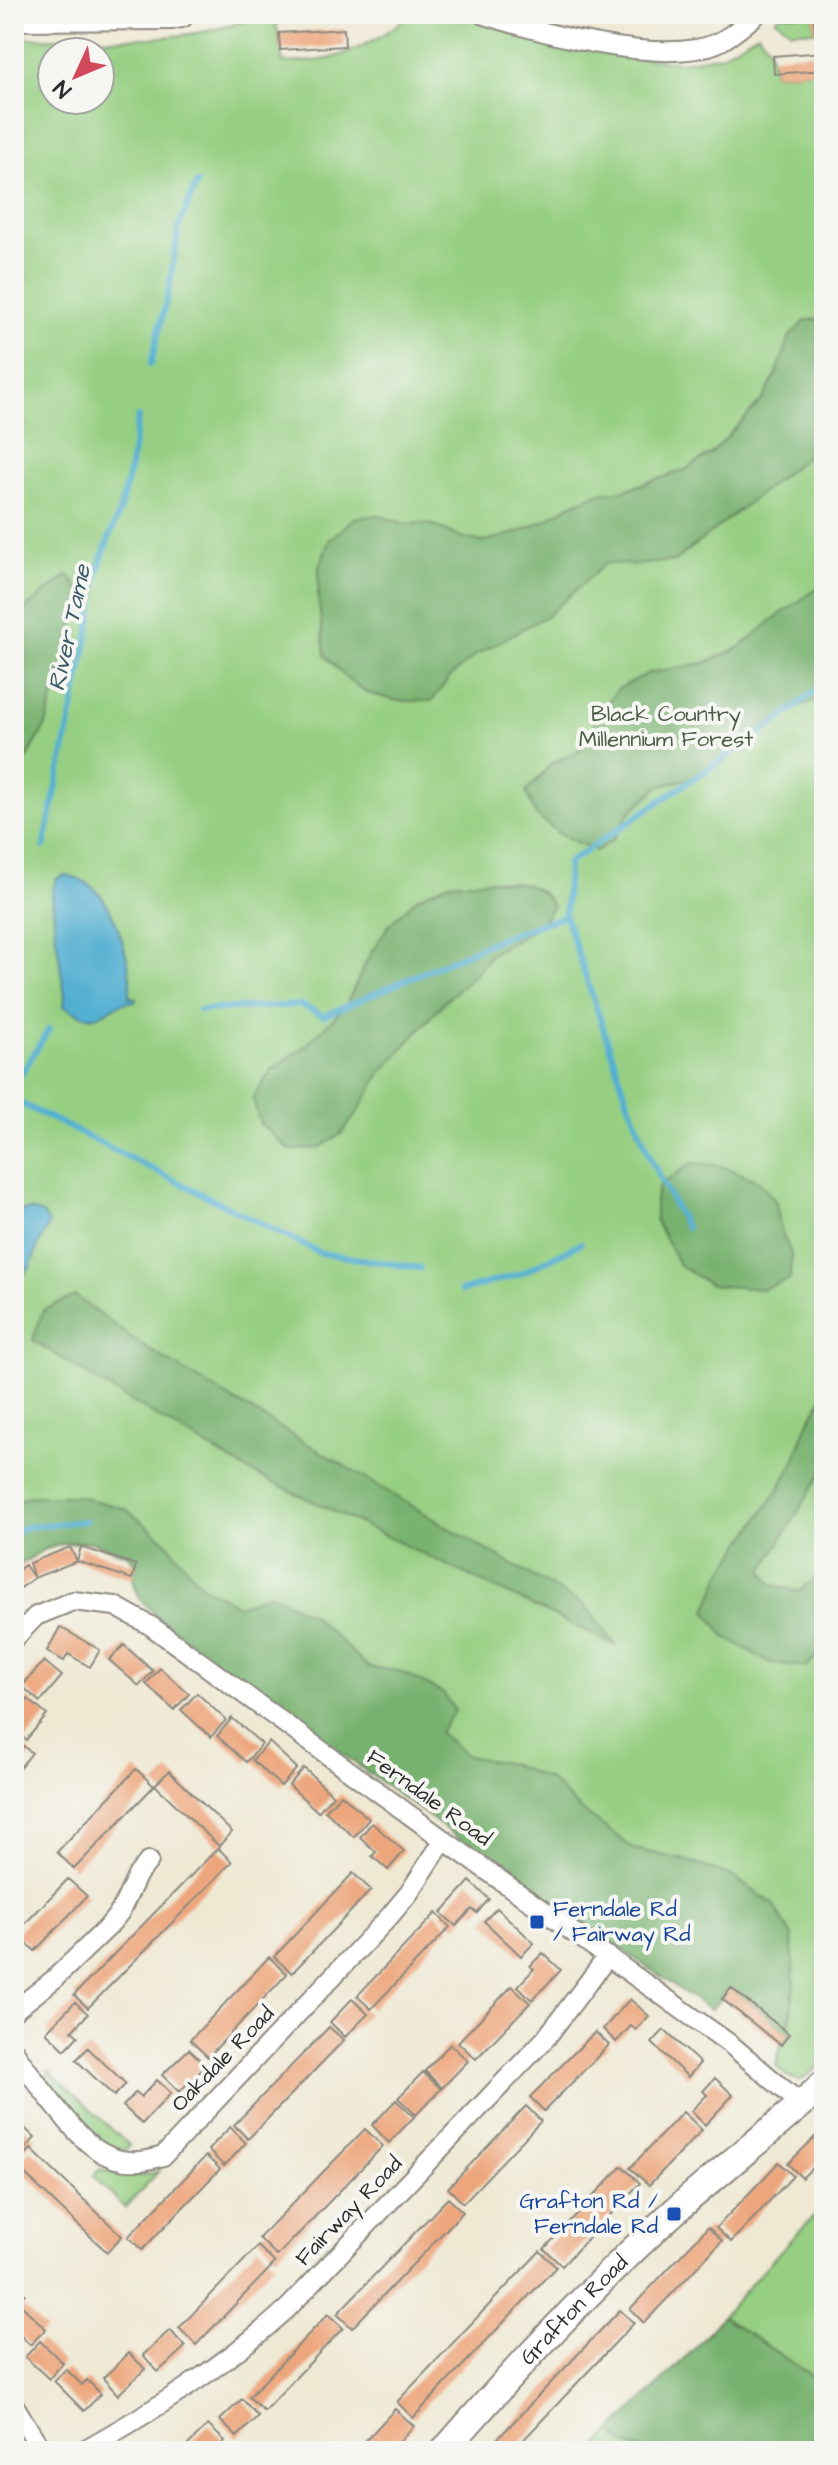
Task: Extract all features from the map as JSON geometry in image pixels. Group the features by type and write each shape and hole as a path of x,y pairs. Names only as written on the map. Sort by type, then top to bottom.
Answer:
{"street":[{"path":"18,16 181,14"},
{"path":"482,14 563,36 633,49 685,52 718,43 757,14"},
{"name":"Ferndale Road","path":"14,1639 36,1616 73,1601 115,1606 151,1626 730,2044 801,2104"},
{"name":"Oakdale Road","path":"14,2051 74,2129 98,2151 111,2158 135,2163 163,2156 389,1917 444,1840"},
{"path":"14,2011 53,1980 107,1928 120,1912 133,1882 149,1861"},
{"name":"Fairway Road","path":"82,2451 157,2408 279,2316 546,2038 608,1956"},
{"name":"Grafton Road","path":"444,2451 516,2368 675,2211 824,2084"},
{"path":"14,2405 42,2451"}],"green space":[{"path":"262,14 275,14 283,63 322,60 347,53 382,35 408,14 458,14 642,58 680,62 721,55 758,33 769,47 774,74 824,70 824,2062 800,2081 788,2077 776,2066 781,2045 789,2034 707,1970 173,1592 127,1554 91,1542 62,1544 43,1550 14,1569 14,38 36,38 36,116 116,116 116,39 202,32"},
{"path":"779,15 813,15 815,31 791,31 776,19"},
{"path":"822,318 824,443 675,561 636,565 606,563 548,615 476,655 450,677 432,701 398,701 367,693 344,676 325,655 318,596 319,567 330,539 354,518 378,515 403,523 431,524 482,542 519,532 598,493 624,490 685,470 713,452 763,399 777,373 790,336 805,321"},
{"path":"68,575 82,593 46,725 25,762 14,769 14,617"},
{"name":"Black Country Millennium Forest","path":"824,584 824,697 793,709 763,728 721,764 693,777 658,787 629,813 613,840 596,851 561,835 536,815 526,792 552,763 581,749 602,709 618,689 648,673 704,663 739,648"},
{"path":"491,880 534,888 553,906 541,924 491,954 473,976 444,1002 381,1073 341,1134 319,1148 290,1150 260,1124 253,1098 272,1069 303,1048 345,1007 370,954 390,924 418,897 449,883"},
{"path":"692,1163 722,1166 759,1181 776,1202 781,1230 791,1254 790,1279 762,1289 711,1285 680,1266 655,1220 655,1201 659,1186"},
{"path":"75,1296 146,1348 584,1605 617,1646 249,1471 33,1340 43,1310"},
{"path":"824,1394 824,1471 763,1571 772,1584 798,1592 824,1571 824,1649 806,1667 771,1663 725,1637 706,1611 721,1574 777,1492 794,1461 807,1425"},
{"path":"29,1496 78,1496 126,1509 166,1541 200,1584 238,1606 270,1593 312,1615 368,1667 399,1671 443,1693 455,1711 439,1732 467,1756 511,1764 549,1779 580,1809 634,1849 684,1860 732,1876 773,1904 792,1936 794,1983 789,2034 731,1988 710,2010 468,1845 157,1617 140,1599 132,1579 136,1565 127,1554 91,1542 77,1542 43,1550 14,1569 14,1502"},
{"path":"49,2071 129,2145 121,2154 98,2142 78,2123 44,2081"},
{"path":"100,2169 130,2176 159,2171 125,2208 93,2176"},
{"path":"824,2207 824,2384 722,2316"},
{"path":"328,2244 334,2252 307,2281 300,2273"},
{"path":"722,2316 824,2384 824,2423 804,2451 645,2451 621,2442 611,2432 696,2347"},
{"path":"824,2423 824,2451 804,2451"},
{"path":"611,2432 621,2442 645,2451 593,2451"}],"water":[{"path":"64,875 89,885 107,905 123,945 129,974 129,997 136,998 135,1002 126,1002 97,1016 78,1013 64,1006 52,893 56,880"},
{"path":"31,1210 43,1214 49,1223 30,1267 14,1279 14,1211"}],"building":[{"path":"824,14 824,30 815,31 813,15"},
{"path":"344,29 345,46 280,50 279,33"},
{"path":"824,52 824,70 774,74 773,56"},
{"path":"70,1547 77,1561 34,1578 29,1563"},
{"path":"81,1547 136,1565 132,1579 77,1561"},
{"path":"25,1565 34,1578 14,1593 14,1573"},
{"path":"60,1627 100,1650 90,1667 68,1654 64,1661 47,1651"},
{"path":"124,1645 153,1671 139,1686 109,1660"},
{"path":"44,1661 62,1676 40,1702 22,1686"},
{"path":"160,1668 189,1694 174,1710 146,1684"},
{"path":"197,1693 226,1720 211,1737 181,1710"},
{"path":"28,1699 47,1715 26,1740 14,1730 14,1715"},
{"path":"232,1718 262,1744 246,1762 217,1736"},
{"path":"14,1739 32,1753 14,1775"},
{"path":"269,1742 297,1768 281,1786 252,1760"},
{"path":"304,1768 333,1795 318,1812 289,1785"},
{"path":"136,1769 154,1786 74,1869 57,1852"},
{"path":"169,1771 232,1832 219,1846 155,1785"},
{"path":"341,1794 369,1819 354,1837 325,1811"},
{"path":"372,1823 404,1851 388,1870 372,1856 376,1852 360,1837"},
{"path":"218,1848 232,1862 88,2008 74,1995"},
{"path":"353,1873 371,1890 292,1973 274,1957"},
{"path":"68,1879 87,1896 35,1951 16,1933"},
{"path":"470,1881 489,1899 477,1913 472,1909 456,1926 441,1913"},
{"path":"497,1908 534,1943 521,1956 484,1921"},
{"path":"436,1913 450,1927 371,2009 357,1996"},
{"path":"543,1953 561,1970 532,2000 518,1986 534,1969 530,1966"},
{"path":"269,1957 287,1974 208,2057 190,2040"},
{"path":"512,1986 530,2003 476,2059 458,2042"},
{"path":"731,1988 789,2034 781,2045 722,1999"},
{"path":"352,1999 368,2014 345,2037 330,2022"},
{"path":"630,1999 649,2016 636,2030 631,2026 616,2042 603,2029"},
{"path":"75,2002 88,2014 72,2031 78,2036 65,2050 46,2032"},
{"path":"329,2027 344,2040 248,2139 234,2125"},
{"path":"664,2030 700,2063 688,2077 652,2043"},
{"path":"595,2032 609,2045 544,2111 530,2097"},
{"path":"450,2044 468,2061 442,2088 425,2071"},
{"path":"88,2048 126,2084 114,2096 76,2060"},
{"path":"189,2049 206,2066 179,2092 162,2075"},
{"path":"423,2072 441,2089 416,2115 398,2098"},
{"path":"715,2078 733,2095 705,2125 691,2111 707,2095 703,2091"},
{"path":"157,2080 171,2093 142,2124 123,2106 136,2092 141,2097"},
{"path":"396,2100 414,2117 389,2143 372,2125"},
{"path":"526,2106 541,2121 463,2203 448,2188"},
{"path":"683,2112 702,2130 649,2185 630,2168"},
{"path":"14,2118 35,2138 20,2154 14,2149"},
{"path":"230,2127 246,2143 224,2166 208,2150"},
{"path":"824,2128 824,2156 802,2178 788,2164"},
{"path":"365,2129 383,2146 277,2256 259,2238"},
{"path":"31,2149 122,2236 107,2252 15,2165"},
{"path":"206,2156 220,2169 142,2250 128,2237"},
{"path":"779,2162 793,2176 731,2242 716,2228"},
{"path":"622,2166 640,2183 562,2266 544,2249"},
{"path":"448,2198 463,2212 352,2328 337,2314"},
{"path":"708,2227 722,2241 644,2323 630,2309"},
{"path":"258,2246 275,2263 196,2345 179,2328"},
{"path":"540,2251 556,2267 413,2418 397,2402"},
{"path":"14,2283 25,2294 14,2305"},
{"path":"22,2306 46,2329 30,2345 14,2329 14,2314"},
{"path":"620,2310 634,2323 513,2451 486,2451"},
{"path":"328,2314 343,2328 264,2411 249,2397"},
{"path":"170,2330 185,2347 158,2372 143,2355"},
{"path":"40,2341 63,2363 49,2379 25,2357"},
{"path":"129,2353 145,2369 118,2395 103,2378"},
{"path":"66,2369 82,2385 87,2380 101,2394 84,2411 54,2381"},
{"path":"242,2399 258,2416 237,2437 220,2420"},
{"path":"395,2409 414,2426 390,2451 356,2451"},
{"path":"208,2425 225,2441 215,2451 188,2451 185,2448"}],"waterway":[{"name":"River Tame","path":"151,364 169,289 179,225 197,183"},
{"name":"River Tame","path":"44,847 90,627 97,575 120,510 138,417"},
{"path":"199,1010 301,1005 324,1016 505,936 565,916 568,863 769,728 824,684"},
{"path":"565,916 628,1101 652,1162 686,1228"},
{"name":"River Tame","path":"14,1086 49,1029"},
{"path":"14,1100 320,1253 420,1268"},
{"path":"461,1291 520,1274 581,1243"},
{"path":"14,1532 26,1527 85,1521"}],"place":[{"name":"Ferndale Rd / Fairway Rd","path":"537,1922"},
{"name":"Grafton Rd / Ferndale Rd","path":"674,2214"}]}
